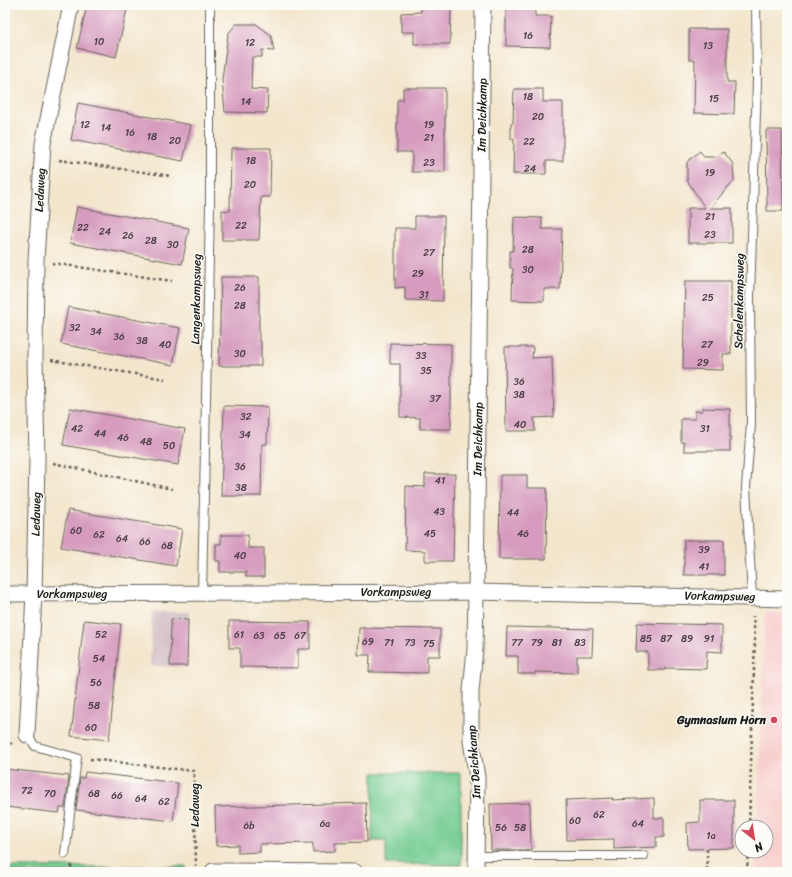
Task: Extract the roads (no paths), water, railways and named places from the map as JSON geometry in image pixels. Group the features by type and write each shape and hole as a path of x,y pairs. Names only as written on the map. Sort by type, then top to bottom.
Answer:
{"street":[{"name":"Ledaweg","path":"26,735 34,594 37,460 35,357 36,260 42,158 43,144 71,5"},
{"name":"Im Deichkamp","path":"476,872 478,777 471,741 471,690 475,649 476,592 483,5"},
{"name":"Vorkampsweg","path":"5,594 476,592 752,597 787,599"},
{"path":"213,871 355,872"}],"lane":[{"name":"Langenkampsweg","path":"202,594 210,205 210,5"},
{"name":"Schelenkampsweg","path":"752,597 746,487 751,424 750,297 757,81 756,5"},
{"name":"Ledaweg","path":"26,735 35,746 77,758 65,854"},
{"path":"477,856 644,856"}],"place":[{"name":"Gymnasium Horn","path":"774,720"}]}
